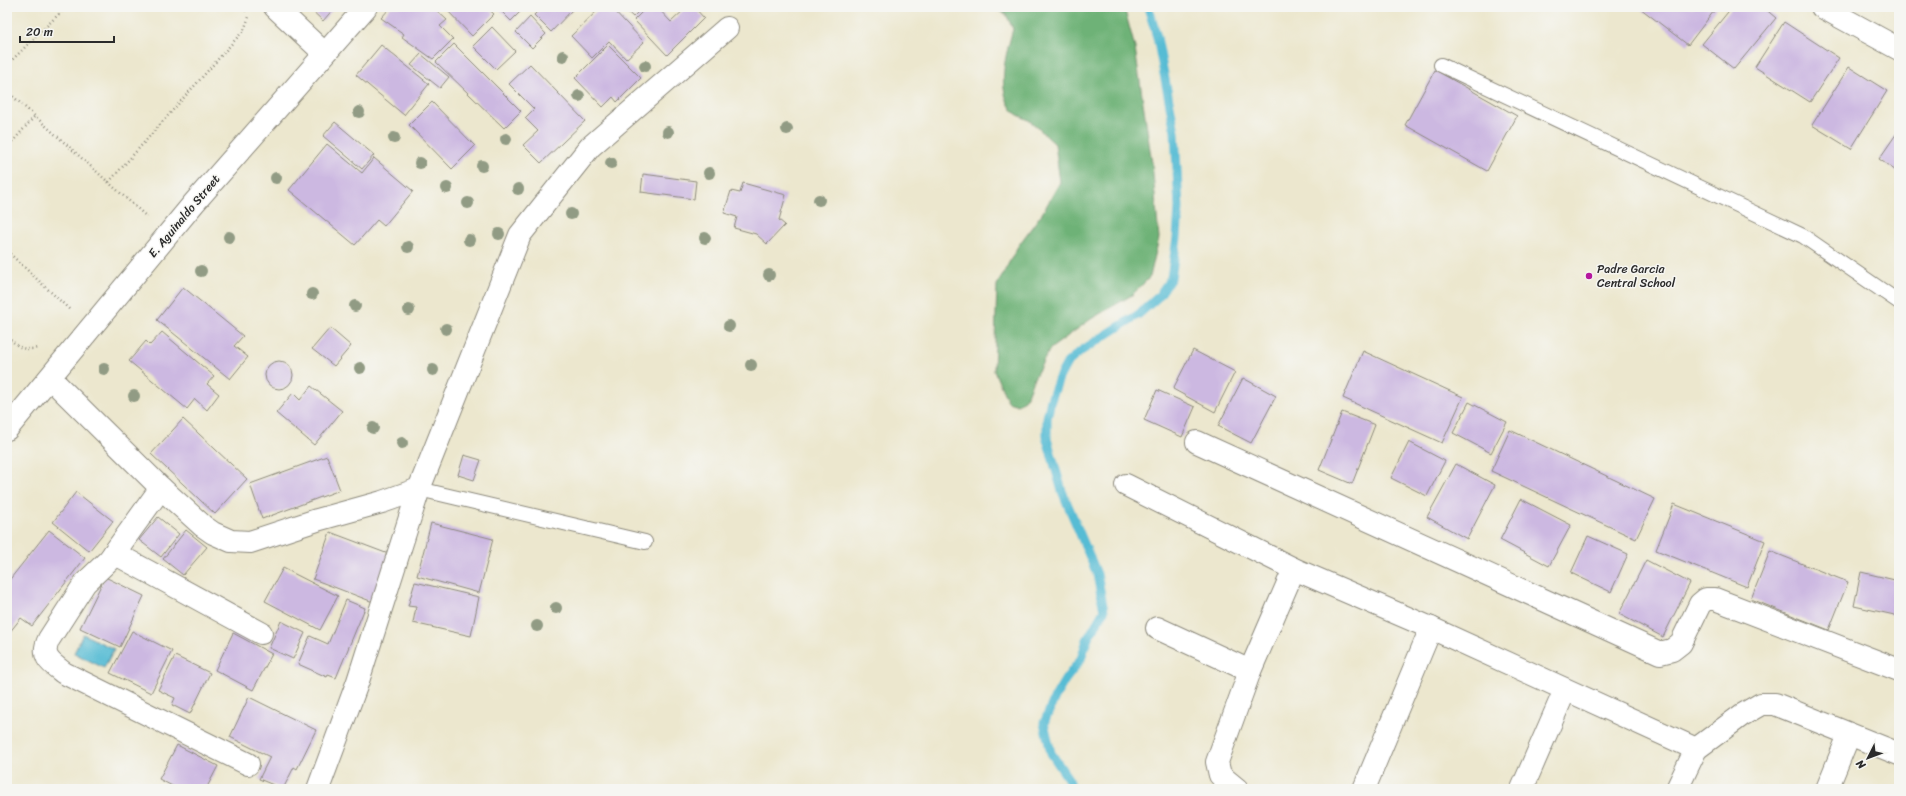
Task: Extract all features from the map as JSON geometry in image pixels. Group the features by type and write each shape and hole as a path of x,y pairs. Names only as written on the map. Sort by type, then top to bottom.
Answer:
{"street":[{"path":"275,7 324,53"},
{"name":"E. Aguinaldo Street","path":"7,429 51,378 169,234 324,53 366,7"},
{"path":"1822,7 1899,48"},
{"path":"318,789 358,681 419,489 520,235 590,147 727,28"},
{"path":"51,378 161,488 213,533 231,541 241,543 250,542 317,520 382,502 419,489"},
{"path":"1197,442 1660,653 1672,650 1681,643 1700,604 1706,599 1715,599 1899,670"},
{"path":"1126,485 1294,569 1431,628 1696,749"},
{"path":"161,488 114,553 86,583 56,627 45,649 48,659 64,673 248,764"},
{"path":"114,553 261,632"},
{"path":"1237,789 1220,775 1217,762 1250,671 1294,569"},
{"path":"1157,628 1250,671"},
{"path":"1364,789 1431,628"},
{"path":"1522,789 1565,690"},
{"path":"1677,789 1696,749 1742,714 1761,704 1775,704 1899,754"},
{"path":"1827,789 1849,735"}],"lane":[{"path":"1441,65 1803,236 1899,302"},
{"path":"419,489 645,542"}],"path":[{"path":"7,65 66,7"},
{"path":"109,182 244,30 248,24 249,15 243,7"},
{"path":"7,91 147,217 169,234"},
{"path":"7,148 34,116"},
{"path":"7,251 76,316"}],"green space":[{"path":"991,7 1124,7 1135,48 1152,163 1159,238 1150,277 1132,295 1091,319 1050,349 1033,380 1026,398 1018,405 1008,402 994,371 997,285 1018,246 1043,212 1060,182 1055,144 1030,121 1014,112 1008,103 1003,83 1005,60 1013,29 1006,14"}],"water":[{"path":"83,634 114,649 104,668 74,653"}],"building":[{"path":"308,7 335,7 323,21"},
{"path":"391,7 433,7 447,20 440,26 453,39 433,59 402,37 404,34 381,18"},
{"path":"444,7 486,7 494,14 472,36"},
{"path":"497,7 525,7 511,21"},
{"path":"542,7 574,8 551,32 534,15"},
{"path":"601,7 611,7 644,42 626,59 609,41 592,58 571,36"},
{"path":"622,7 643,7 633,17"},
{"path":"647,7 657,7 671,22 687,7 694,7 704,18 667,55 634,20"},
{"path":"1717,7 1688,45 1640,8"},
{"path":"1732,7 1763,7 1776,18 1734,69 1702,44"},
{"path":"530,17 546,34 532,48 516,32"},
{"path":"1784,22 1839,58 1810,102 1755,67"},
{"path":"492,27 515,51 496,69 473,46"},
{"path":"454,44 521,111 504,128 436,62"},
{"path":"381,45 429,84 404,115 356,75"},
{"path":"608,45 641,78 617,102 613,97 603,107 575,78"},
{"path":"421,54 449,77 440,88 411,65"},
{"path":"530,64 585,121 541,163 523,145 538,131 525,118 534,109 509,84"},
{"path":"1849,67 1887,91 1851,149 1812,125"},
{"path":"1435,70 1517,116 1487,171 1405,125"},
{"path":"432,102 475,146 452,169 409,125"},
{"path":"335,122 374,155 362,169 323,136"},
{"path":"1899,130 1899,173 1879,159"},
{"path":"327,144 362,173 374,158 413,191 384,226 377,220 355,245 289,190"},
{"path":"643,174 696,181 694,199 641,192"},
{"path":"743,183 786,195 779,220 785,225 767,244 756,234 734,228 737,217 724,213 731,191 740,193"},
{"path":"183,287 243,336 234,346 248,357 230,379 157,320"},
{"path":"330,328 351,346 334,366 312,349"},
{"path":"162,332 214,376 207,384 219,394 207,410 195,399 187,409 129,361 146,341 150,345"},
{"path":"1193,350 1235,372 1215,412 1173,389"},
{"path":"1363,351 1463,397 1442,443 1343,398"},
{"path":"279,361 289,365 293,375 289,385 279,389 269,385 265,375 269,365"},
{"path":"1243,378 1276,396 1251,443 1218,426"},
{"path":"311,386 342,411 314,445 276,413 293,393 300,400"},
{"path":"1157,390 1195,407 1182,437 1144,420"},
{"path":"1469,402 1507,422 1491,453 1453,433"},
{"path":"1342,412 1375,425 1352,484 1319,470"},
{"path":"183,419 247,479 215,514 151,454"},
{"path":"1510,430 1655,499 1636,539 1491,471"},
{"path":"1409,442 1445,461 1427,496 1391,478"},
{"path":"464,455 481,460 474,480 458,475"},
{"path":"327,456 340,490 262,519 250,484"},
{"path":"1456,464 1495,485 1467,539 1427,517"},
{"path":"76,492 113,521 89,551 53,522"},
{"path":"1521,499 1571,525 1549,566 1500,540"},
{"path":"1674,504 1765,541 1747,587 1656,550"},
{"path":"158,517 179,534 161,557 139,540"},
{"path":"431,523 493,539 479,593 417,576"},
{"path":"49,530 85,558 32,626 21,618 9,633 7,631 7,583"},
{"path":"186,530 207,547 183,575 163,559"},
{"path":"330,532 391,555 373,602 313,579"},
{"path":"1588,536 1628,554 1611,592 1571,573"},
{"path":"1770,551 1848,582 1829,630 1751,599"},
{"path":"1646,560 1690,583 1663,637 1619,614"},
{"path":"283,568 338,596 320,630 265,601"},
{"path":"1861,572 1899,581 1899,616 1854,606"},
{"path":"105,577 144,596 120,647 80,628"},
{"path":"415,582 479,597 471,636 413,623 416,607 408,606"},
{"path":"346,600 365,608 336,678 328,675 327,677 298,664 310,636 328,644"},
{"path":"281,621 305,633 293,659 269,648"},
{"path":"132,631 172,651 151,693 110,673"},
{"path":"233,633 272,654 253,690 215,670"},
{"path":"175,656 210,673 190,714 172,705 175,698 158,690"},
{"path":"249,697 316,730 297,769 294,767 283,789 259,779 270,757 230,737"},
{"path":"177,745 218,766 206,789 178,789 159,779"}],"waterway":[{"path":"1072,789 1069,780 1051,753 1044,723 1055,697 1065,680 1081,659 1087,640 1104,611 1097,574 1062,491 1047,439 1047,418 1051,400 1059,378 1067,363 1081,351 1139,314 1158,297 1171,278 1177,238 1179,208 1175,132 1157,37 1148,7"}],"place":[{"name":"Padre Garcia Central School","path":"1589,276"}]}
